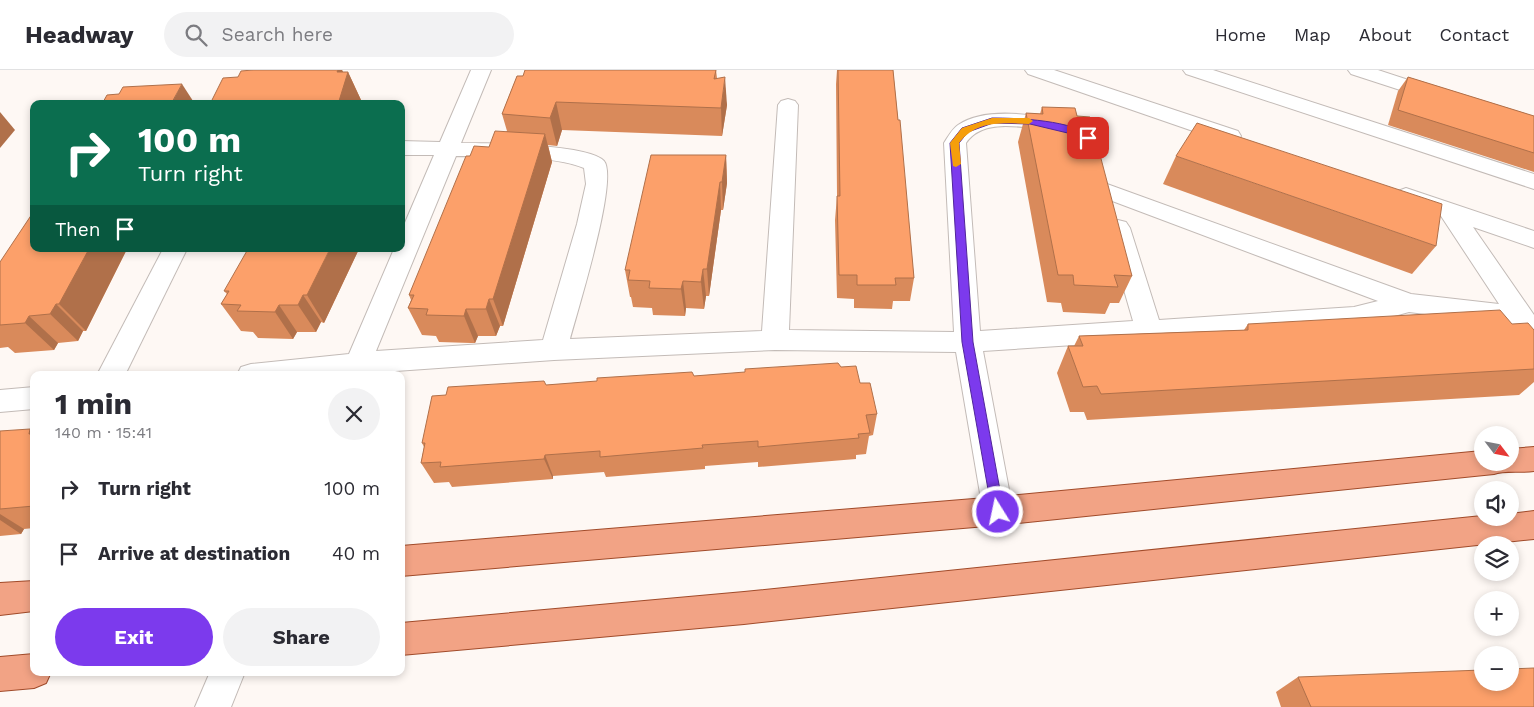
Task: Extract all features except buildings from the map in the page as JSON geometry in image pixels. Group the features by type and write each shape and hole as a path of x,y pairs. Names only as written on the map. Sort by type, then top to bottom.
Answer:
{"main road":[{"path":"1519,460 1534,459"},
{"path":"405,561 998,512 1474,464"},
{"path":"405,639 744,608 1534,525"},
{"path":"0,600 30,596"},
{"path":"0,674 30,671"}],"street":[{"path":"405,252 481,70"},
{"path":"1035,70 1252,144"},
{"path":"1193,70 1534,182"},
{"path":"1358,70 1460,103"},
{"path":"774,340 788,105"},
{"path":"998,512 968,342 955,143 965,130 992,120 1030,121 1079,132"},
{"path":"405,148 560,154 591,160 595,164 597,184 589,224 554,350"},
{"path":"1149,330 1104,182 1409,303 1527,326"},
{"path":"1383,188 1534,240"},
{"path":"1449,211 1527,326"},
{"path":"113,371 174,252"},
{"path":"356,369 405,252"},
{"path":"321,371 554,350 774,340 968,342 1354,318 1409,303"},
{"path":"0,401 30,398"},
{"path":"213,707 226,676"}],"slow traffic":[{"path":"956,164 955,143 965,130 992,120 1029,121"}],"route":[{"path":"998,512 968,342 955,143 965,130 992,120 1030,121 1079,132 1088,138"}]}
